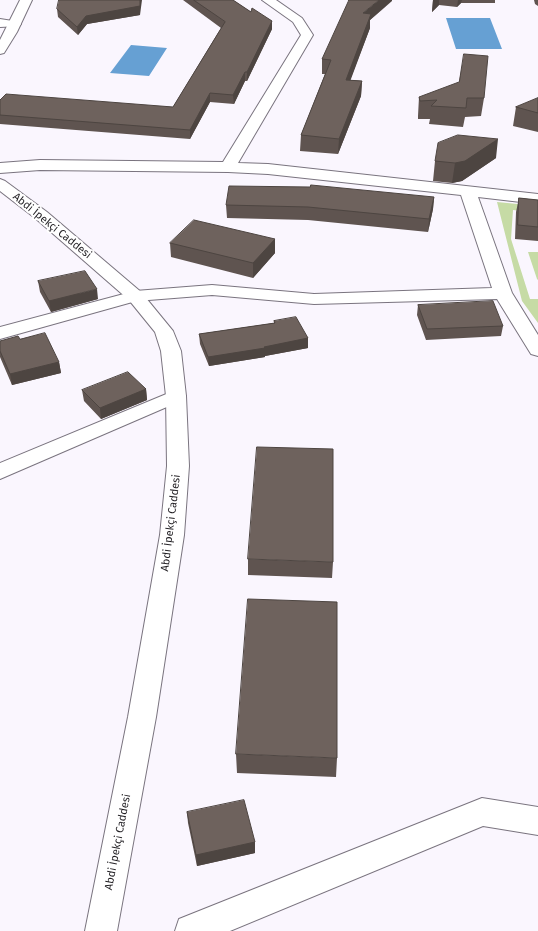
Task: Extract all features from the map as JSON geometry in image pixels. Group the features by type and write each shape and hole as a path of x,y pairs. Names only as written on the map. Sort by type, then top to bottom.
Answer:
{"street":[{"path":"0,50 15,24 26,0"},
{"path":"228,167 307,35 298,20 268,0"},
{"path":"0,23 15,24"},
{"path":"0,168 40,165 228,167 268,169 538,200"},
{"name":"Abdi İpekçi Caddesi","path":"0,184 41,215 135,296 164,332 171,351 176,396 178,466 172,535 142,718 101,931"},
{"path":"468,192 503,293 538,350"},
{"path":"0,333 135,296 212,290 314,299 503,293"},
{"path":"0,472 176,396"},
{"path":"191,931 482,812 538,821"}],"green space":[{"path":"497,202 538,206 538,213 513,210 511,239 530,299 538,299 538,323 522,301"},
{"path":"528,252 538,252 538,280 537,279"}],"water":[{"path":"446,18 490,18 502,49 456,49"},
{"path":"131,45 167,48 149,76 110,73"}],"building":[{"path":"59,0 140,0 140,6 86,16 77,27 57,9"},
{"path":"194,0 233,0 251,12 252,8 272,21 247,72 245,72 233,95 210,93 190,130 0,115 0,100 6,94 173,107 225,22"},
{"path":"349,0 379,0 363,13 371,14 346,80 362,81 339,139 301,135 331,60 322,59"},
{"path":"464,54 488,56 484,98 467,98 466,108 431,106 437,100 420,101 419,97 459,82"},
{"path":"538,98 538,113 516,107"},
{"path":"458,135 498,139 465,161 455,163 435,161 438,143"},
{"path":"311,185 434,197 429,219 308,207 226,205 229,186 310,187"},
{"path":"519,198 538,200 538,227 518,225"},
{"path":"194,220 275,239 253,263 170,243"},
{"path":"85,271 97,289 49,301 38,281"},
{"path":"493,301 503,326 427,329 418,305"},
{"path":"296,317 308,338 264,347 265,348 208,357 199,334 275,323 274,321"},
{"path":"45,333 59,362 10,374 0,351 0,341 18,336 20,339"},
{"path":"128,372 146,389 100,408 82,390"},
{"path":"257,447 333,449 333,562 248,559"},
{"path":"248,599 337,602 337,758 236,754"},
{"path":"244,800 255,842 196,855 187,812"}]}
